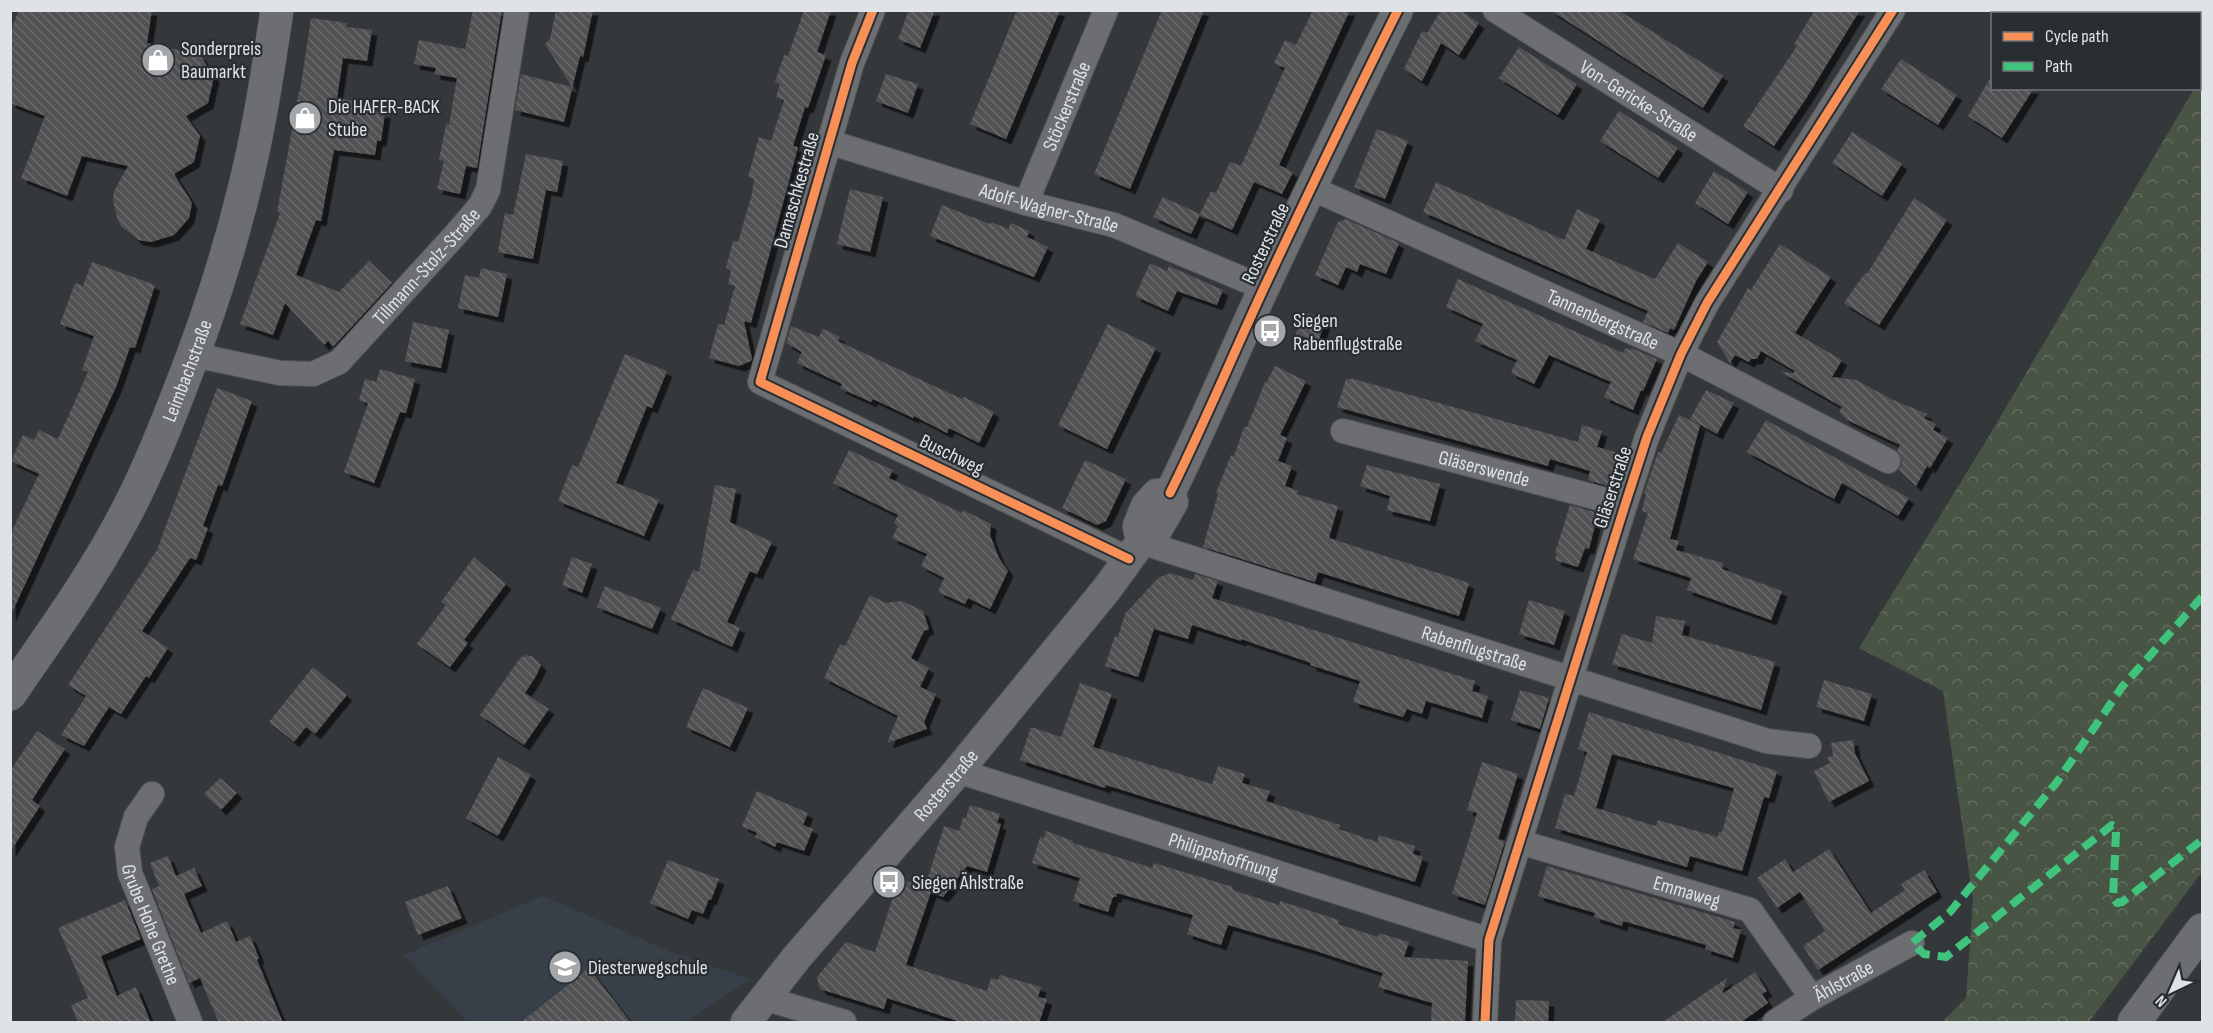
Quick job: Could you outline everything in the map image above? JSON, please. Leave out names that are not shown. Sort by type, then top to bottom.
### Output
[{"type":"main road","name":"Leimbachstraße","points":[[10,694],[87,582],[120,525],[163,434],[194,355],[222,270],[244,189],[262,106],[277,10]]},
{"type":"main road","points":[[2134,1023],[2202,930]]},
{"type":"street","name":"Tillmann-Stolz-Straße","points":[[194,355],[280,373],[314,374],[339,362],[480,206],[488,190],[517,10]]},
{"type":"street","name":"Damaschkestraße","points":[[760,382],[852,63],[873,10]]},
{"type":"street","name":"Stöckerstraße","points":[[1026,203],[1106,10]]},
{"type":"street","name":"Rosterstraße","points":[[746,1023],[797,957],[958,771],[1135,550],[1155,533],[1165,518],[1173,502],[1170,493],[1197,439],[1264,288],[1349,106],[1398,10]]},
{"type":"street","name":"Von-Gericke-Straße","points":[[1495,10],[1780,190]]},
{"type":"street","name":"Gläserstraße","points":[[1485,1023],[1489,940],[1647,437],[1681,354],[1707,303],[1893,10]]},
{"type":"street","name":"Adolf-Wagner-Straße","points":[[829,142],[1026,203],[1114,225],[1264,288]]},
{"type":"street","name":"Tannenbergstraße","points":[[1311,188],[1681,354],[1888,461]]},
{"type":"street","name":"Buschweg","points":[[760,382],[1135,550]]},
{"type":"street","name":"Gläserswende","points":[[1343,430],[1624,505]]},
{"type":"street","name":"Rabenflugstraße","points":[[1135,550],[1570,678],[1767,741],[1809,746]]},
{"type":"street","name":"Philippshoffnung","points":[[958,771],[1489,940]]},
{"type":"street","name":"Grube Hohe Grethe","points":[[152,794],[136,817],[127,847],[130,873],[190,1023]]},
{"type":"street","name":"Emmaweg","points":[[1520,842],[1750,910],[1812,998]]},
{"type":"street","name":"Ählstraße","points":[[1775,1023],[1812,998],[1912,943]]},
{"type":"street","points":[[764,998],[844,1023]]},
{"type":"shaded area","name":"Diesterwegschule","points":[[543,896],[676,954],[751,979],[684,1022],[468,1022],[404,955]]},
{"type":"green space","points":[[2202,75],[2202,872],[2089,1022],[1942,1022],[1966,998],[1973,900],[1943,691],[1859,648],[1986,441],[2193,90],[2201,90]]},
{"type":"building","points":[[19,10],[152,10],[147,43],[200,55],[214,77],[208,103],[186,116],[200,136],[194,162],[174,174],[192,203],[189,218],[174,235],[151,242],[138,240],[121,226],[113,200],[114,191],[128,166],[82,156],[67,196],[21,178],[45,116],[10,103],[10,33]]},
{"type":"building","points":[[473,10],[502,10],[477,168],[466,166],[460,194],[437,189],[444,161],[439,160],[446,124],[449,125],[457,78],[434,74],[436,68],[414,64],[419,40],[465,49]]},
{"type":"building","points":[[556,10],[593,10],[583,57],[580,56],[564,122],[515,110],[521,74],[572,87],[545,44],[550,39]]},
{"type":"building","points":[[804,10],[831,10],[817,52],[826,55],[808,108],[805,107],[793,146],[798,147],[751,323],[744,321],[752,359],[739,366],[709,358],[718,324],[724,325],[735,286],[728,284],[731,270],[726,268],[733,241],[738,242],[752,193],[754,179],[748,177],[759,137],[771,141],[784,100],[776,97],[780,84],[775,82],[784,55],[788,56]]},
{"type":"building","points":[[909,10],[935,10],[920,48],[898,39]]},
{"type":"building","points":[[1017,10],[1060,10],[1006,139],[970,124]]},
{"type":"building","points":[[1162,10],[1204,10],[1130,189],[1094,174]]},
{"type":"building","points":[[1313,10],[1350,10],[1279,165],[1293,172],[1282,194],[1254,182],[1232,230],[1200,215],[1191,234],[1153,217],[1163,197],[1200,214],[1211,191],[1216,193],[1230,162],[1241,166],[1285,68],[1274,63],[1285,40],[1296,45]]},
{"type":"building","points":[[1441,10],[1460,10],[1479,23],[1459,55],[1441,43],[1422,81],[1404,69],[1422,31],[1427,33]]},
{"type":"building","points":[[1550,10],[1618,10],[1723,76],[1703,108]]},
{"type":"building","points":[[1815,10],[1860,10],[1774,146],[1743,126],[1797,46],[1794,44]]},
{"type":"building","points":[[311,18],[347,23],[346,27],[372,30],[367,61],[343,58],[337,98],[368,103],[367,110],[385,113],[381,141],[377,141],[375,155],[334,150],[321,221],[316,220],[296,275],[339,292],[369,261],[392,283],[333,347],[328,341],[324,345],[285,303],[273,335],[240,324],[280,213],[277,212]]},
{"type":"building","points":[[1519,47],[1577,84],[1558,115],[1499,78]]},
{"type":"building","points":[[1901,59],[1957,95],[1938,125],[1881,89]]},
{"type":"building","points":[[886,74],[918,84],[908,113],[876,101]]},
{"type":"building","points":[[1991,77],[1991,90],[2033,90],[2002,138],[1968,116]]},
{"type":"building","points":[[1619,111],[1678,148],[1658,178],[1600,141]]},
{"type":"building","points":[[1377,129],[1408,141],[1385,199],[1354,187]]},
{"type":"building","points":[[1852,132],[1902,164],[1882,196],[1832,163]]},
{"type":"building","points":[[526,154],[563,161],[557,192],[546,190],[533,259],[498,252],[505,213],[513,215]]},
{"type":"building","points":[[1714,171],[1748,192],[1728,224],[1695,203]]},
{"type":"building","points":[[1436,182],[1564,240],[1577,209],[1600,220],[1586,249],[1655,279],[1678,243],[1708,262],[1696,281],[1674,330],[1670,328],[1668,333],[1643,322],[1648,311],[1423,212]]},
{"type":"building","points":[[850,189],[883,197],[870,252],[837,244]]},
{"type":"building","points":[[1914,198],[1947,220],[1879,325],[1844,303],[1865,273],[1867,274]]},
{"type":"building","points":[[942,205],[990,224],[991,222],[1008,229],[1011,223],[1029,231],[1027,237],[1048,247],[1034,277],[930,236]]},
{"type":"building","points":[[1346,219],[1399,243],[1386,274],[1360,264],[1357,272],[1346,267],[1338,285],[1315,275],[1338,222]]},
{"type":"building","points":[[1780,244],[1831,277],[1795,333],[1842,360],[1832,377],[1856,380],[1891,399],[1927,414],[1924,418],[1936,424],[1933,430],[1948,438],[1930,468],[1927,466],[1916,486],[1899,470],[1902,461],[1897,451],[1900,445],[1847,420],[1839,412],[1842,407],[1781,372],[1794,373],[1795,371],[1761,351],[1757,359],[1751,359],[1749,362],[1735,355],[1730,363],[1717,342],[1748,288],[1751,290]]},
{"type":"building","points":[[92,262],[155,285],[135,348],[130,347],[116,387],[10,617],[10,535],[39,474],[11,461],[23,435],[34,440],[39,430],[58,439],[88,372],[82,370],[94,336],[60,324],[75,283],[83,286]]},
{"type":"building","points":[[1150,263],[1167,271],[1169,266],[1223,290],[1217,305],[1177,291],[1168,311],[1135,296]]},
{"type":"building","points":[[481,268],[507,274],[498,317],[458,308],[465,275],[479,278]]},
{"type":"building","points":[[1458,279],[1623,353],[1625,348],[1631,350],[1632,348],[1657,359],[1633,410],[1604,397],[1611,382],[1549,355],[1534,384],[1511,373],[1517,360],[1475,341],[1483,324],[1446,307]]},
{"type":"building","points":[[1304,312],[1326,320],[1318,342],[1296,334]]},
{"type":"building","points":[[413,322],[449,330],[441,368],[405,361]]},
{"type":"building","points":[[1108,324],[1156,348],[1107,449],[1058,425]]},
{"type":"building","points":[[791,326],[819,337],[823,329],[840,337],[838,341],[994,412],[979,443],[949,428],[947,433],[873,399],[871,402],[840,388],[842,384],[797,363],[802,352],[786,343]]},
{"type":"building","points":[[625,354],[667,371],[652,408],[647,406],[616,483],[659,500],[644,536],[558,501],[572,465],[578,467]]},
{"type":"building","points":[[1275,366],[1306,381],[1280,435],[1287,438],[1278,461],[1292,466],[1285,486],[1298,491],[1297,494],[1338,506],[1329,538],[1469,583],[1459,616],[1318,572],[1315,582],[1203,547],[1218,494],[1216,493],[1231,455],[1234,456],[1244,427],[1247,427],[1265,382]]},
{"type":"building","points":[[380,369],[415,379],[406,413],[400,412],[374,483],[344,472],[368,403],[359,400],[365,379],[376,382]]},
{"type":"building","points":[[1346,379],[1354,379],[1578,442],[1582,425],[1602,431],[1597,447],[1626,455],[1617,485],[1608,483],[1607,486],[1588,480],[1590,471],[1550,459],[1548,466],[1337,407]]},
{"type":"building","points":[[217,388],[252,401],[222,486],[218,485],[203,526],[208,528],[196,560],[190,558],[142,631],[168,648],[149,678],[146,676],[121,714],[109,707],[84,746],[61,735],[86,696],[68,685],[157,550]]},
{"type":"building","points":[[1706,390],[1734,403],[1717,434],[1690,419]]},
{"type":"building","points":[[1679,415],[1700,425],[1670,539],[1679,541],[1676,550],[1723,563],[1722,569],[1782,591],[1771,620],[1687,590],[1691,578],[1633,559],[1648,513],[1642,511],[1646,494],[1644,493],[1658,452],[1661,453]]},
{"type":"building","points":[[1766,420],[1909,498],[1898,516],[1842,483],[1834,499],[1747,452]]},
{"type":"building","points":[[849,450],[893,470],[889,478],[962,513],[963,510],[991,524],[990,535],[999,558],[1008,571],[990,609],[968,598],[965,604],[938,592],[944,578],[921,566],[927,554],[892,538],[898,526],[894,523],[898,515],[833,483]]},
{"type":"building","points":[[1085,460],[1126,479],[1106,521],[1097,525],[1062,508]]},
{"type":"building","points":[[1367,465],[1440,484],[1430,521],[1387,510],[1390,496],[1360,486]]},
{"type":"building","points":[[715,485],[736,489],[730,522],[772,542],[757,574],[750,571],[727,622],[740,628],[732,647],[671,619],[693,570],[699,572]]},
{"type":"building","points":[[1570,505],[1598,513],[1589,549],[1585,548],[1578,567],[1555,560],[1557,553],[1555,553]]},
{"type":"building","points":[[474,557],[506,584],[464,640],[468,643],[450,667],[417,644],[446,605],[441,602]]},
{"type":"building","points":[[572,557],[592,564],[582,593],[562,585]]},
{"type":"building","points":[[1170,573],[1193,580],[1195,574],[1218,581],[1212,598],[1475,681],[1472,691],[1488,696],[1482,718],[1426,701],[1422,714],[1407,709],[1403,717],[1353,702],[1360,681],[1241,639],[1241,641],[1192,625],[1188,639],[1154,629],[1138,677],[1105,666],[1125,614],[1158,578]]},
{"type":"building","points":[[605,586],[661,608],[652,629],[597,607]]},
{"type":"building","points":[[870,595],[886,603],[902,601],[923,611],[929,629],[924,631],[911,658],[929,668],[920,687],[936,694],[924,722],[927,729],[887,743],[898,716],[824,678],[840,644],[845,646]]},
{"type":"building","points":[[1529,600],[1565,611],[1554,645],[1519,634]]},
{"type":"building","points":[[1656,616],[1685,621],[1682,635],[1775,662],[1761,710],[1612,664],[1622,634],[1652,643]]},
{"type":"building","points":[[527,655],[533,657],[541,665],[525,693],[549,709],[524,745],[480,715],[520,658]]},
{"type":"building","points":[[313,667],[347,695],[315,734],[306,727],[294,742],[269,722]]},
{"type":"building","points":[[1824,680],[1872,694],[1864,721],[1816,707]]},
{"type":"building","points":[[1080,683],[1112,694],[1093,747],[1212,784],[1218,766],[1245,774],[1242,783],[1270,791],[1266,801],[1340,825],[1339,829],[1377,842],[1379,835],[1415,846],[1413,854],[1423,857],[1415,882],[1020,760],[1031,727],[1061,737]]},
{"type":"building","points":[[703,688],[748,708],[730,747],[686,727]]},
{"type":"building","points":[[1520,690],[1549,698],[1540,729],[1511,720]]},
{"type":"building","points":[[1589,712],[1777,771],[1769,798],[1764,797],[1742,871],[1690,856],[1687,867],[1555,828],[1565,794],[1574,796],[1587,752],[1578,749]],"holes":[[[1612,754],[1734,788],[1722,832],[1719,832],[1718,837],[1658,820],[1656,826],[1596,808]]]},
{"type":"building","points":[[37,731],[65,749],[32,800],[40,806],[10,852],[10,771]]},
{"type":"building","points":[[1853,740],[1855,753],[1869,781],[1829,802],[1814,771],[1830,763],[1827,758],[1833,755],[1831,743]]},
{"type":"building","points":[[498,757],[531,775],[498,836],[466,818]]},
{"type":"building","points":[[1482,762],[1518,774],[1498,839],[1505,841],[1485,905],[1452,894],[1477,813],[1467,810]]},
{"type":"building","points":[[220,778],[237,793],[221,810],[204,794]]},
{"type":"building","points":[[757,791],[808,813],[803,825],[813,829],[804,851],[777,842],[775,847],[755,837],[757,833],[742,826]]},
{"type":"building","points":[[970,805],[1000,814],[997,823],[1001,824],[987,872],[967,866],[943,897],[931,892],[906,965],[987,991],[991,978],[998,980],[1000,975],[1041,987],[1038,997],[1047,999],[1039,1023],[964,1023],[887,998],[884,1009],[820,989],[817,977],[846,942],[875,952],[899,879],[925,887],[944,826],[959,831]]},
{"type":"building","points":[[1046,831],[1073,841],[1073,843],[1152,868],[1154,863],[1233,887],[1233,890],[1279,905],[1280,901],[1339,920],[1338,924],[1378,937],[1379,933],[1409,942],[1404,957],[1468,961],[1465,1023],[1431,1021],[1432,1003],[1378,987],[1383,973],[1310,949],[1228,925],[1221,945],[1187,934],[1193,915],[1117,893],[1116,897],[1113,897],[1108,912],[1073,901],[1080,878],[1032,863],[1040,837],[1044,838]]},
{"type":"building","points":[[1829,849],[1871,913],[1905,890],[1901,884],[1924,870],[1937,892],[1818,970],[1803,946],[1825,931],[1800,892],[1777,908],[1757,878],[1785,859],[1793,872]]},
{"type":"building","points":[[168,856],[176,876],[194,868],[202,886],[184,894],[201,933],[227,921],[236,942],[250,936],[259,958],[257,960],[283,1023],[219,1023],[200,978],[189,983],[152,889],[159,886],[150,863]]},
{"type":"building","points":[[668,860],[719,879],[703,914],[692,910],[688,919],[650,903]]},
{"type":"building","points":[[1547,866],[1735,922],[1733,928],[1741,930],[1733,958],[1705,949],[1706,945],[1623,921],[1622,926],[1594,917],[1595,913],[1538,896]]},
{"type":"building","points":[[448,886],[462,918],[418,935],[405,902]]},
{"type":"building","points":[[125,900],[141,939],[101,956],[117,996],[136,987],[151,1023],[78,1023],[71,1005],[88,998],[58,928]]},
{"type":"building","points":[[589,968],[631,1023],[520,1023]]},
{"type":"building","points":[[1755,972],[1767,991],[1762,994],[1768,1003],[1740,1023],[1661,1023],[1727,978],[1722,994]]},
{"type":"building","points":[[1516,1000],[1549,1001],[1548,1023],[1515,1023]]},
{"type":"marked path","points":[[2202,597],[2122,687],[2057,782],[1950,912],[1912,943],[1924,954],[1946,957],[2112,825],[2116,827],[2113,898],[2117,903],[2122,902],[2202,840]]},
{"type":"cycle path","points":[[873,10],[852,63],[760,382],[1129,559]]},
{"type":"cycle path","points":[[1170,493],[1251,315],[1398,10]]},
{"type":"cycle path","points":[[1485,1022],[1489,940],[1647,437],[1681,354],[1707,303],[1893,10]]},
{"type":"place","name":"Sonderpreis Baumarkt","points":[[158,60]]},
{"type":"place","name":"Die HAFER-BACK Stube","points":[[305,118]]},
{"type":"place","name":"Siegen Rabenflugstraße","points":[[1270,331]]},
{"type":"place","name":"Siegen Ählstraße","points":[[889,882]]},
{"type":"place","name":"Diesterwegschule","points":[[565,967]]}]
